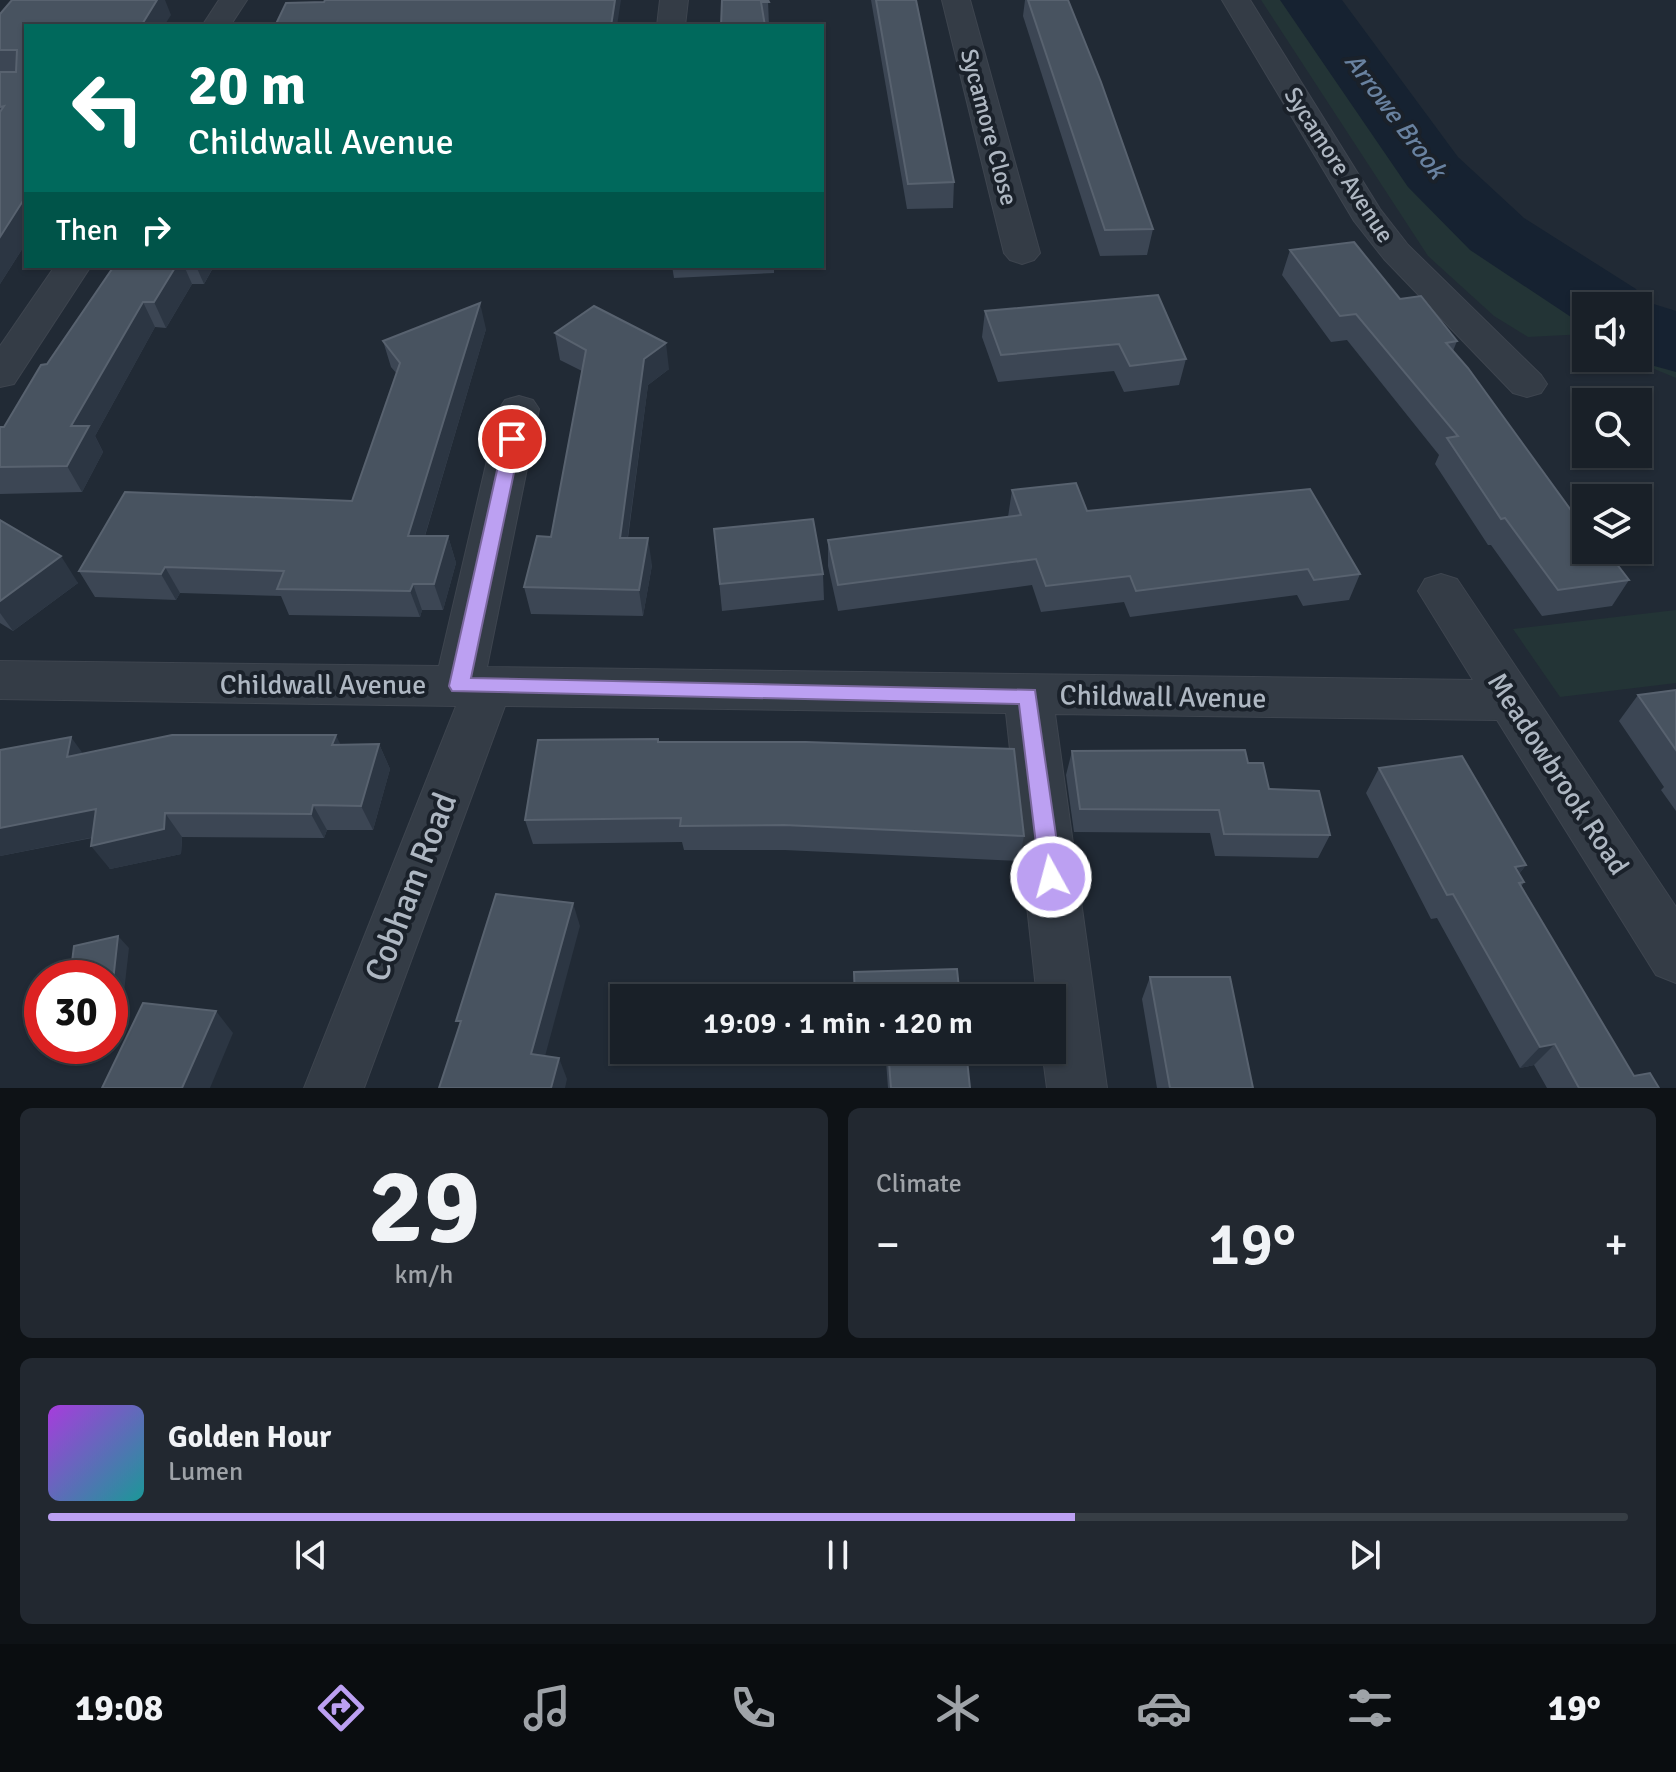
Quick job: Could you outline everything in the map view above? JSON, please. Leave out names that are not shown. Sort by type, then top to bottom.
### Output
[{"type":"street","points":[[217,24],[233,0]]},
{"type":"street","points":[[671,24],[674,0]]},
{"type":"street","name":"Sycamore Close","points":[[956,0],[1022,253]]},
{"type":"street","name":"Sycamore Avenue","points":[[1236,0],[1366,214],[1396,252],[1527,384]]},
{"type":"street","points":[[0,375],[72,268]]},
{"type":"street","name":"Cobham Road","points":[[334,1088],[474,686],[519,409]]},
{"type":"street","name":"Meadowbrook Road","points":[[1441,591],[1676,956]]},
{"type":"street","name":"Childwall Avenue","points":[[0,680],[1510,700]]},
{"type":"street","points":[[1028,696],[1077,1088]]},
{"type":"shaded area","points":[[1261,0],[1310,0],[1433,172],[1497,234],[1586,292],[1572,292],[1572,335],[1528,337],[1494,316],[1428,256]]},
{"type":"shaded area","points":[[1652,332],[1676,346],[1676,378],[1652,368]]},
{"type":"shaded area","points":[[1676,610],[1676,683],[1560,697],[1513,629]]},
{"type":"building","points":[[12,0],[157,0],[142,24],[24,24],[24,199],[0,237],[0,112],[4,106],[0,107],[0,72],[16,72],[17,50],[0,50],[0,14]]},
{"type":"building","points":[[615,0],[611,24],[276,24],[286,3]]},
{"type":"building","points":[[722,0],[769,2],[761,2],[765,24],[721,24]]},
{"type":"building","points":[[876,0],[916,0],[954,182],[908,184]]},
{"type":"building","points":[[1028,0],[1068,0],[1101,82],[1153,229],[1105,230]]},
{"type":"building","points":[[1354,242],[1400,299],[1421,296],[1457,341],[1446,343],[1468,368],[1572,512],[1572,564],[1617,564],[1629,580],[1558,590],[1505,518],[1501,519],[1447,438],[1458,436],[1356,314],[1340,316],[1290,250]]},
{"type":"building","points":[[175,268],[154,302],[143,302],[71,426],[89,426],[67,466],[0,467],[0,427],[4,427],[41,365],[47,364],[112,269]]},
{"type":"building","points":[[1158,295],[1186,359],[1130,366],[1119,344],[1001,355],[985,311]]},
{"type":"building","points":[[480,303],[408,536],[448,536],[434,584],[413,584],[410,591],[277,589],[284,571],[165,567],[161,574],[79,571],[125,492],[352,501],[400,363],[383,341]]},
{"type":"building","points":[[594,306],[666,343],[644,359],[620,538],[648,538],[639,590],[524,587],[537,536],[551,537],[586,350],[555,333]]},
{"type":"building","points":[[1076,483],[1087,511],[1310,489],[1360,574],[1314,580],[1308,569],[1136,591],[1130,576],[1046,586],[1036,559],[838,585],[828,540],[1021,515],[1012,490]]},
{"type":"building","points":[[813,519],[823,574],[720,584],[714,529]]},
{"type":"building","points":[[0,520],[61,556],[0,601]]},
{"type":"building","points":[[1676,690],[1676,750],[1638,695]]},
{"type":"building","points":[[172,735],[336,735],[332,745],[379,744],[361,806],[313,805],[311,814],[165,813],[164,829],[91,846],[96,809],[0,828],[0,750],[71,737],[67,757]]},
{"type":"building","points":[[658,739],[658,742],[806,742],[1014,749],[1024,836],[784,825],[680,826],[681,818],[525,820],[538,740]]},
{"type":"building","points":[[1245,750],[1248,763],[1263,763],[1269,789],[1319,791],[1330,835],[1224,834],[1219,810],[1080,809],[1072,751]]},
{"type":"building","points":[[1462,756],[1526,865],[1515,867],[1524,882],[1519,883],[1634,1076],[1650,1073],[1659,1088],[1579,1088],[1555,1044],[1540,1047],[1453,894],[1447,895],[1379,768]]},
{"type":"building","points":[[496,894],[573,903],[531,1054],[559,1058],[551,1088],[439,1088],[461,1021],[456,1021]]},
{"type":"building","points":[[118,936],[115,960],[72,960],[74,946]]},
{"type":"building","points":[[957,969],[959,984],[854,984],[854,972]]},
{"type":"building","points":[[1150,977],[1230,977],[1253,1088],[1170,1088]]},
{"type":"building","points":[[143,1003],[216,1011],[182,1088],[102,1088],[114,1064],[128,1064],[128,1034]]},
{"type":"building","points":[[889,1064],[967,1064],[970,1088],[891,1088]]},
{"type":"waterway","name":"Arrowe Brook","points":[[1310,0],[1433,172],[1497,234],[1586,292]]},
{"type":"waterway","name":"Arrowe Brook","points":[[1652,332],[1676,346]]},
{"type":"route","points":[[512,439],[459,686],[1028,696],[1051,877]]}]
